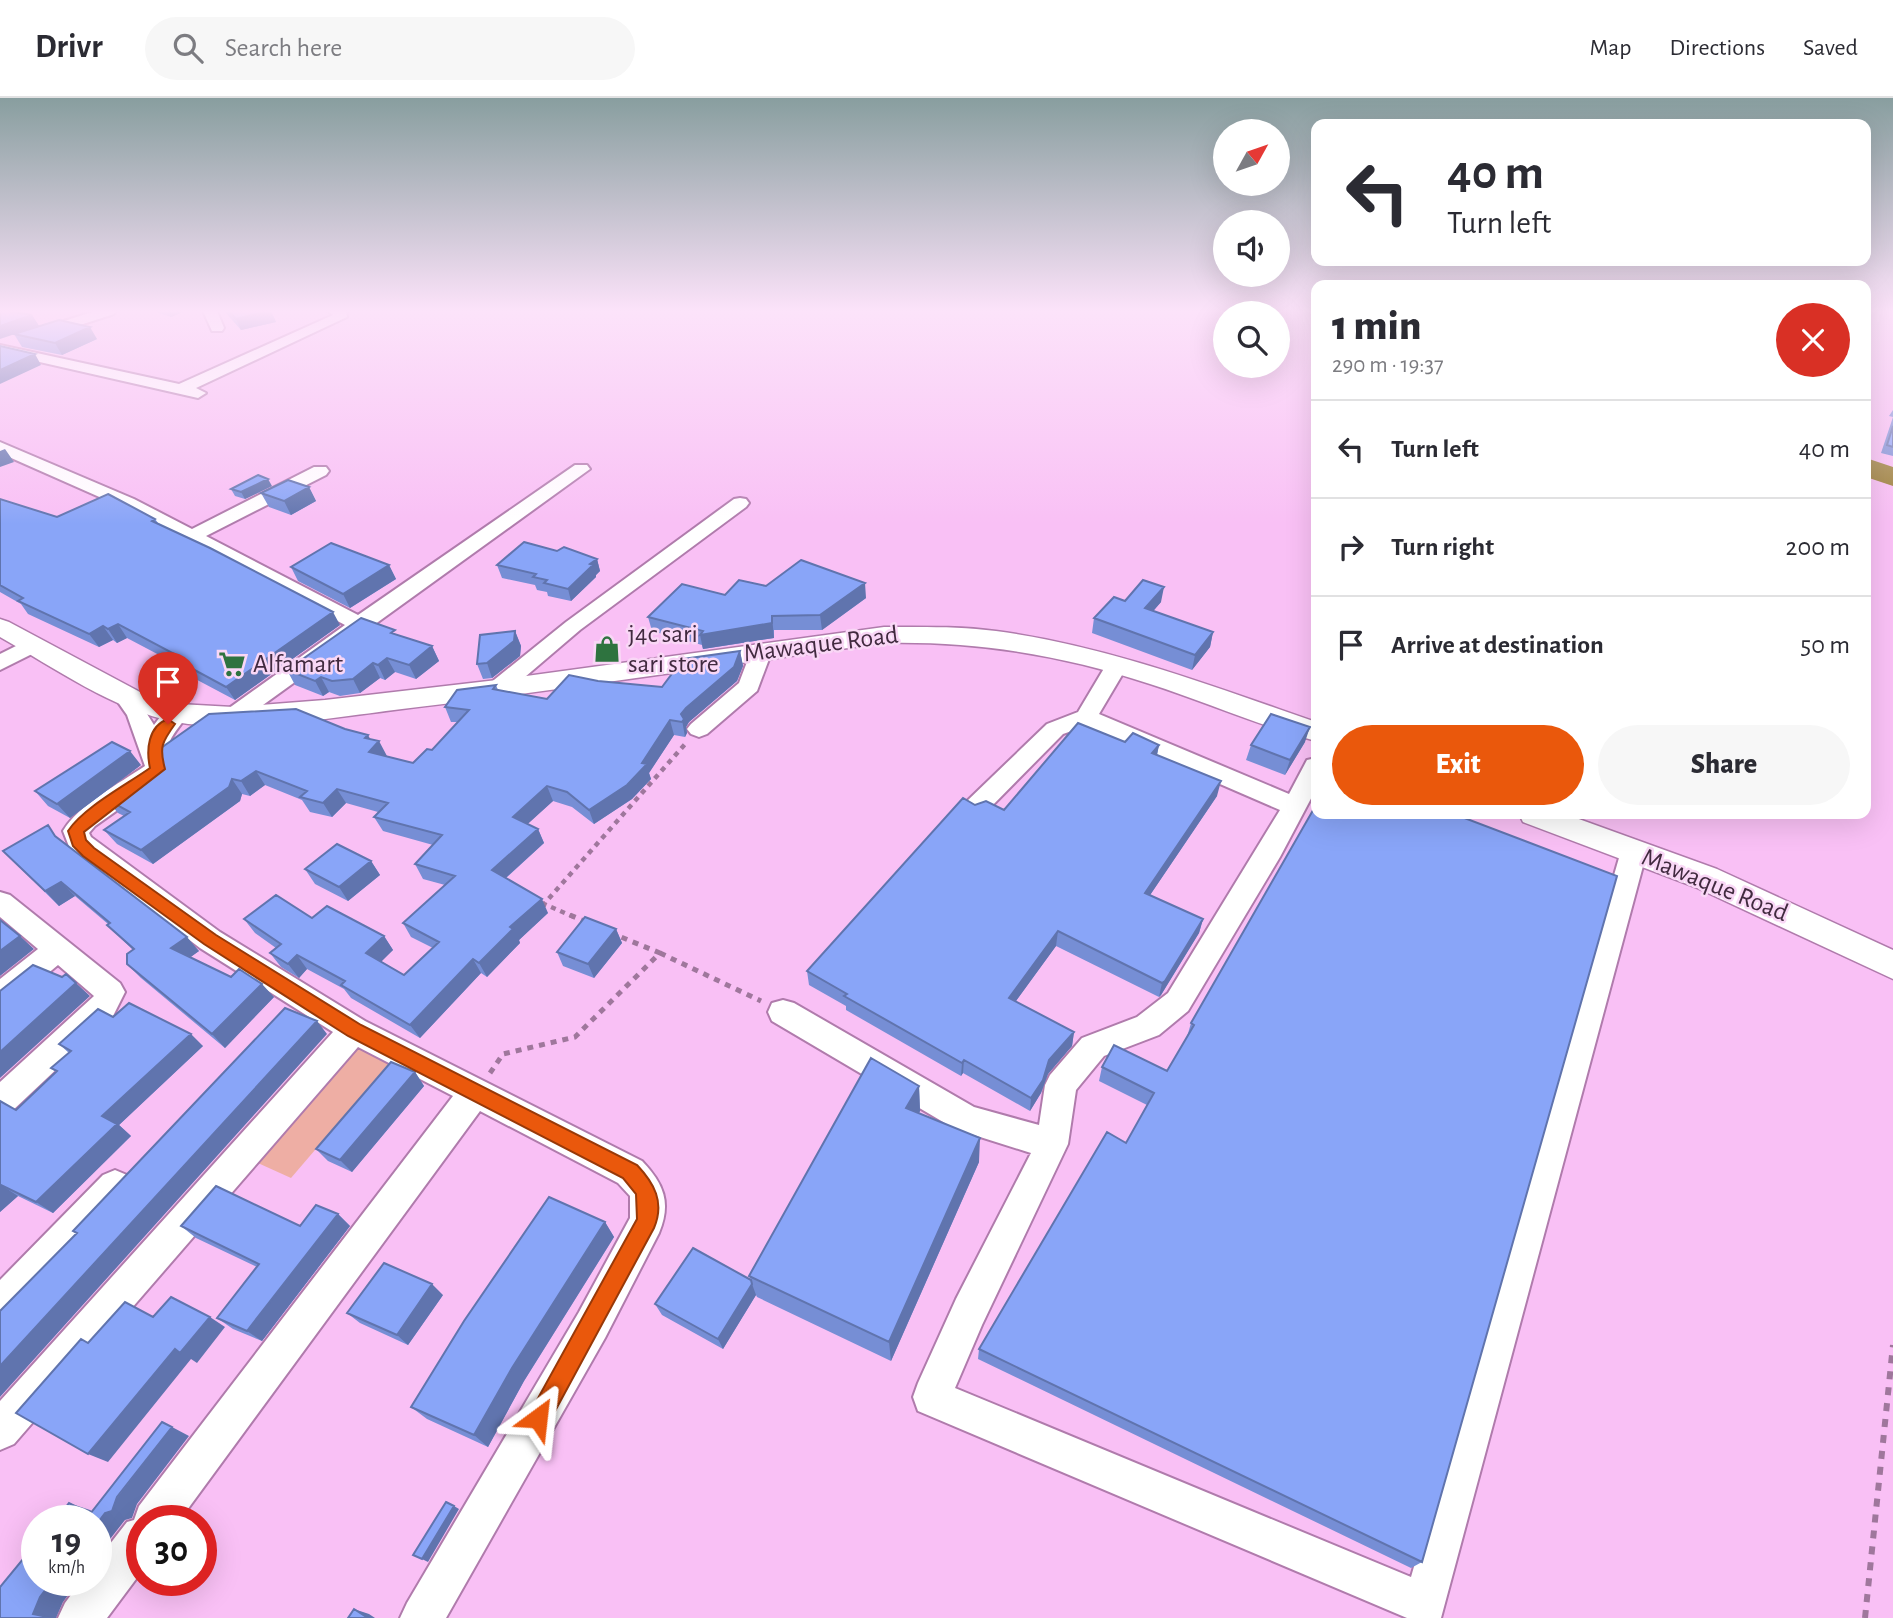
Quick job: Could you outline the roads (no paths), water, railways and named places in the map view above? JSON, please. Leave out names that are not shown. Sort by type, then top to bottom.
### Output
[{"type":"main road","name":"Mawaque Road","points":[[12,639],[124,695],[177,713],[233,716],[326,709],[497,689],[884,635],[948,633],[1035,645],[1117,666],[1311,730]]},
{"type":"main road","name":"Mawaque Road","points":[[1548,819],[1706,878],[1893,965]]},
{"type":"street","points":[[150,382],[198,393]]},
{"type":"street","points":[[181,389],[197,382]]},
{"type":"street","points":[[0,447],[128,503],[359,624]]},
{"type":"street","points":[[233,716],[581,468]]},
{"type":"street","points":[[192,536],[320,471]]},
{"type":"street","points":[[497,689],[573,626],[740,503]]},
{"type":"street","points":[[0,663],[12,639]]},
{"type":"street","points":[[699,729],[749,686],[761,651]]},
{"type":"street","points":[[975,808],[1055,729],[1086,717],[1117,666]]},
{"type":"street","points":[[124,695],[138,714],[158,769],[86,820],[76,831],[79,842],[89,852],[210,940],[290,1005],[354,1030],[630,1172],[647,1190],[647,1221],[592,1325],[422,1618]]},
{"type":"street","points":[[153,751],[159,734],[177,713]]},
{"type":"street","points":[[1086,717],[1293,806]]},
{"type":"street","points":[[1311,775],[1271,850],[1178,1002],[1148,1026],[1093,1047],[1061,1085],[1052,1144],[969,1312],[932,1397],[1425,1604],[1634,851]]},
{"type":"street","points":[[0,902],[110,992],[108,999],[0,1102]]},
{"type":"street","points":[[0,996],[59,948]]},
{"type":"street","points":[[783,1012],[966,1119],[1052,1144]]},
{"type":"street","points":[[0,1430],[354,1030]]},
{"type":"street","points":[[166,1505],[475,1092]]},
{"type":"street","points":[[0,1307],[133,1168]]},
{"type":"street","points":[[80,1618],[126,1558]]},
{"type":"waterway","points":[[1871,469],[1893,477]]},
{"type":"place","name":"j4c sari sari store","points":[[607,649]]},
{"type":"place","name":"Alfamart","points":[[232,664]]}]
